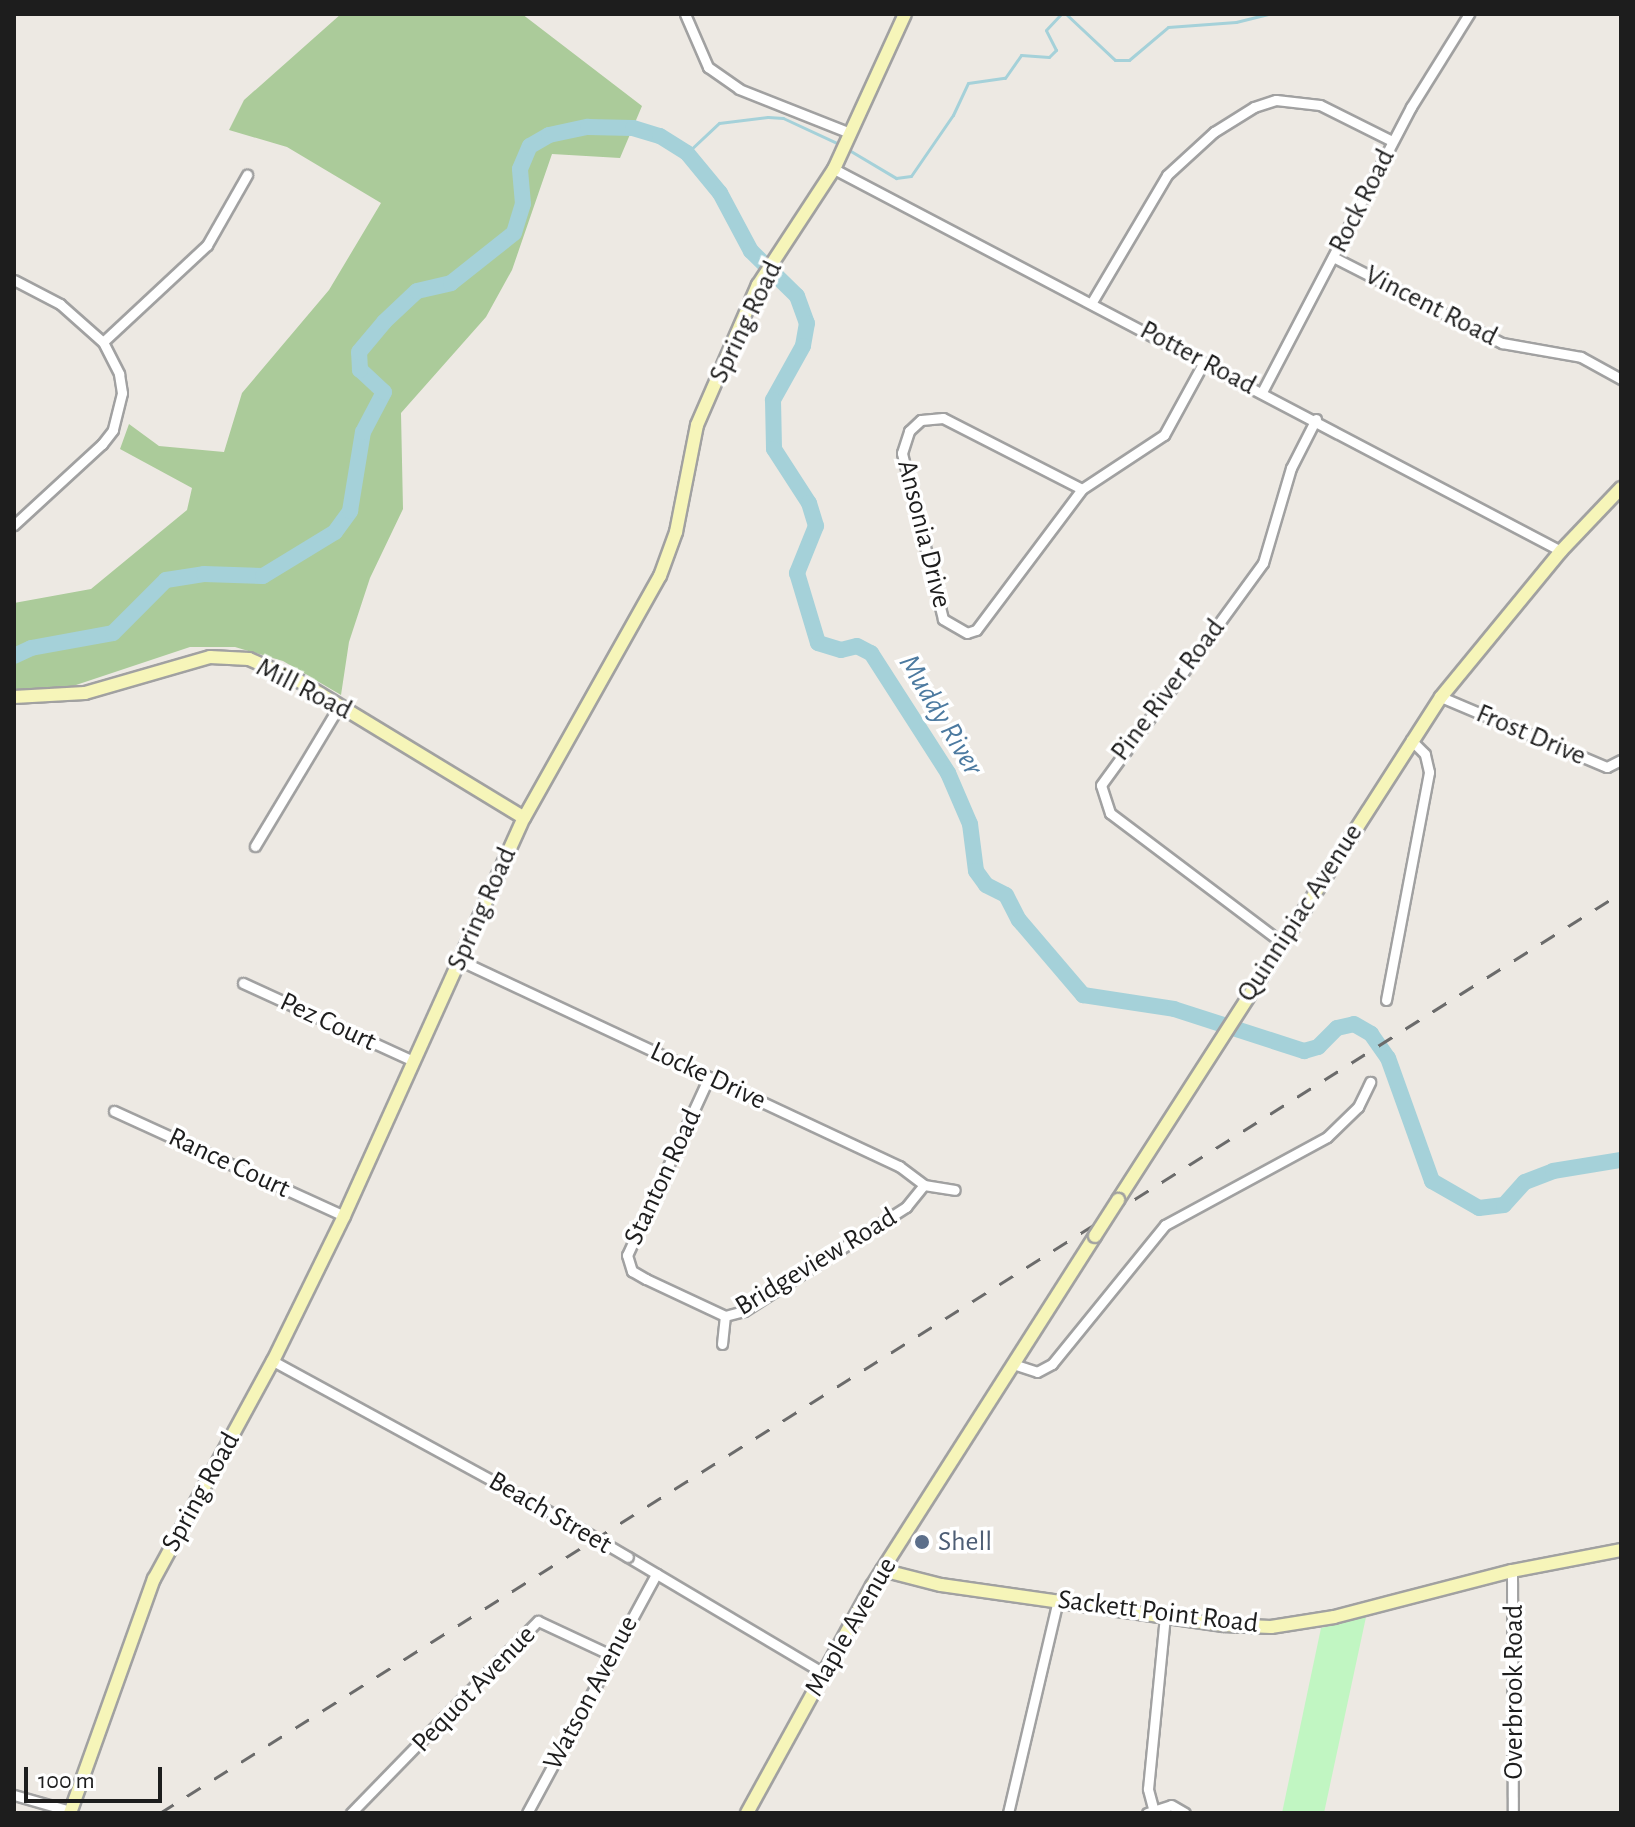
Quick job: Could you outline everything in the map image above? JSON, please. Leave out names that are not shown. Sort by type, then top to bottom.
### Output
[{"type":"street","points":[[685,14],[708,67],[739,89],[850,133]]},
{"type":"street","name":"Spring Road","points":[[70,1812],[154,1579],[273,1361],[344,1216],[524,818],[660,576],[676,532],[697,425],[763,278],[834,169],[905,14]]},
{"type":"street","name":"Rock Road","points":[[1262,392],[1392,141],[1469,14]]},
{"type":"street","points":[[1092,302],[1167,175],[1214,132],[1254,107],[1276,100],[1320,105],[1392,141]]},
{"type":"street","name":"Potter Road","points":[[834,169],[1316,419],[1561,551]]},
{"type":"street","points":[[103,342],[207,245],[247,175]]},
{"type":"street","name":"Vincent Road","points":[[1333,257],[1502,343],[1581,357],[1621,379]]},
{"type":"street","points":[[14,280],[60,304],[103,342],[119,374],[122,393],[113,430],[14,525]]},
{"type":"street","name":"Ansonia Drive","points":[[1082,489],[943,418],[921,420],[909,431],[902,453],[940,608],[950,627],[961,633],[976,630],[1082,489],[1164,435],[1204,362]]},
{"type":"street","name":"Pine River Road","points":[[1281,942],[1110,813],[1101,785],[1263,563],[1291,468],[1316,419]]},
{"type":"street","name":"Quinnipiac Avenue","points":[[1013,1364],[1411,740],[1441,697],[1561,551],[1621,488]]},
{"type":"street","name":"Mill Road","points":[[14,697],[85,693],[190,660],[230,657],[270,666],[524,818]]},
{"type":"street","name":"Frost Drive","points":[[1441,697],[1607,767],[1621,760]]},
{"type":"street","points":[[255,846],[339,706]]},
{"type":"street","points":[[1386,1000],[1429,781],[1425,754],[1411,740]]},
{"type":"street","name":"Locke Drive","points":[[459,960],[899,1166],[924,1185],[955,1190]]},
{"type":"street","name":"Pez Court","points":[[243,983],[413,1061]]},
{"type":"street","name":"Stanton Road","points":[[709,1077],[627,1255],[632,1271],[725,1316]]},
{"type":"street","points":[[1013,1364],[1037,1372],[1052,1364],[1165,1225],[1327,1137],[1358,1107],[1370,1082]]},
{"type":"street","name":"Rance Court","points":[[114,1111],[344,1216]]},
{"type":"street","name":"Bridgeview Road","points":[[722,1344],[725,1316],[744,1311],[906,1207],[924,1185]]},
{"type":"street","name":"Beach Street","points":[[273,1361],[563,1519],[823,1673]]},
{"type":"street","name":"Maple Avenue","points":[[747,1813],[882,1570],[1013,1364]]},
{"type":"street","name":"Sackett Point Road","points":[[882,1570],[941,1585],[1251,1627],[1305,1623],[1512,1571],[1621,1550]]},
{"type":"street","name":"Overbrook Road","points":[[1512,1571],[1513,1813]]},
{"type":"street","name":"Watson Avenue","points":[[527,1813],[656,1574]]},
{"type":"street","points":[[1008,1813],[1058,1600]]},
{"type":"street","points":[[1165,1617],[1148,1789],[1150,1811],[1171,1805],[1185,1813]]},
{"type":"street","name":"Pequot Avenue","points":[[351,1813],[538,1621],[611,1655]]},
{"type":"street","points":[[14,1795],[70,1812]]},
{"type":"green space","points":[[341,14],[522,14],[642,106],[620,158],[552,154],[512,270],[486,317],[401,413],[403,509],[370,578],[349,642],[341,695],[283,661],[235,647],[190,647],[70,687],[14,690],[14,603],[91,589],[187,510],[192,488],[120,449],[129,424],[159,446],[224,452],[242,393],[329,290],[381,203],[287,147],[229,130],[244,100]]},
{"type":"green space","points":[[1366,1617],[1324,1813],[1282,1813],[1321,1628]]},
{"type":"waterway","points":[[849,150],[896,178],[911,176],[953,115],[968,83],[1005,78],[1021,55],[1049,57],[1056,50],[1046,30],[1061,14]]},
{"type":"waterway","points":[[1066,14],[1115,60],[1129,60],[1168,27],[1236,22],[1268,14]]},
{"type":"waterway","points":[[687,153],[719,123],[768,117],[783,118],[839,144]]},
{"type":"waterway","name":"Muddy River","points":[[14,656],[31,648],[113,633],[166,580],[204,574],[263,576],[335,532],[350,511],[363,432],[384,392],[360,370],[359,352],[384,322],[417,291],[451,283],[514,233],[523,204],[520,169],[530,146],[549,135],[588,127],[633,128],[660,136],[687,153],[720,193],[751,251],[797,296],[807,323],[803,346],[773,400],[774,449],[809,503],[816,526],[797,573],[818,643],[841,650],[857,646],[871,653],[948,773],[970,824],[976,871],[986,885],[1006,895],[1019,920],[1083,995],[1174,1009],[1304,1051],[1318,1047],[1337,1028],[1354,1024],[1371,1034],[1388,1058],[1432,1181],[1479,1208],[1504,1205],[1525,1182],[1553,1171],[1621,1160]]},
{"type":"railway","points":[[160,1813],[1621,893]]},
{"type":"place","name":"Shell","points":[[922,1542]]}]
